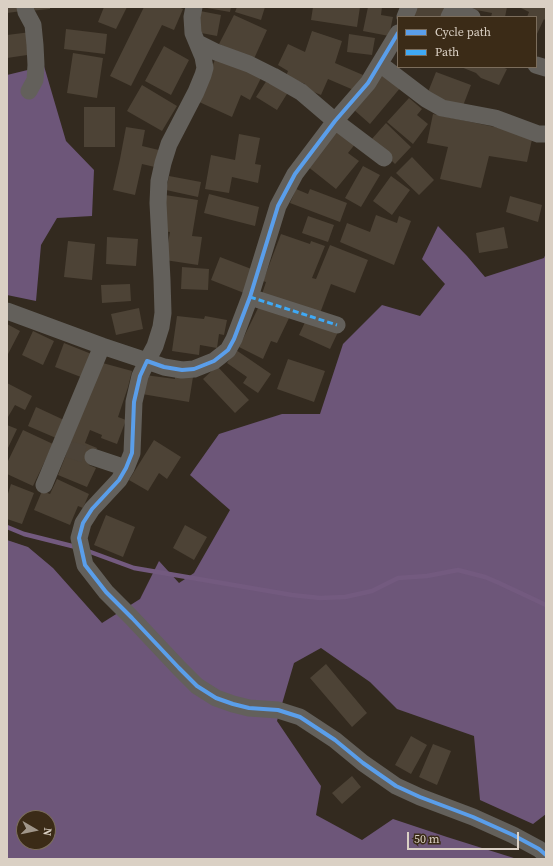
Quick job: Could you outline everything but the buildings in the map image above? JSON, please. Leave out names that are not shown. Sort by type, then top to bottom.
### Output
[{"type":"street","points":[[25,7],[33,25],[36,65],[35,80],[28,91]]},
{"type":"street","points":[[194,7],[192,17],[193,33],[203,57],[205,68],[196,92],[169,144],[163,163],[160,180],[158,203],[163,313],[156,346],[140,376],[134,402],[132,453],[119,480],[92,509],[83,523],[79,538],[85,565],[106,592],[184,673],[203,690],[216,698],[233,704],[249,708],[278,710],[300,717],[335,740],[363,763],[396,786],[420,797],[473,817],[539,849],[546,855]]},
{"type":"street","points":[[450,16],[455,10],[470,16]]},
{"type":"street","points":[[7,311],[164,367],[182,370],[194,369],[214,361],[228,350],[234,339],[250,297],[278,206],[295,174],[335,121],[368,83],[397,35]]},
{"type":"street","points":[[198,43],[216,52],[249,64],[302,92],[335,121],[384,158]]},
{"type":"street","points":[[380,64],[426,99],[442,108],[495,118],[538,134],[546,134]]},
{"type":"street","points":[[250,297],[337,325]]},
{"type":"street","points":[[44,485],[64,447],[102,346]]},
{"type":"street","points":[[93,457],[126,468]]},
{"type":"shaded area","points":[[44,66],[66,141],[94,170],[92,216],[57,218],[41,245],[36,301],[7,295],[7,75]]},
{"type":"shaded area","points":[[438,226],[485,277],[544,258],[546,253],[546,814],[533,824],[480,800],[474,736],[397,709],[370,682],[321,648],[294,663],[277,721],[321,786],[316,815],[362,840],[393,819],[517,859],[7,859],[7,540],[28,547],[53,568],[102,623],[140,599],[159,561],[179,583],[194,573],[230,510],[190,475],[219,434],[282,414],[320,414],[343,344],[382,305],[420,316],[445,284],[422,259]]},
{"type":"waterway","points":[[7,527],[24,534],[76,547]]},
{"type":"waterway","points":[[85,550],[134,568],[292,595],[320,598],[345,597],[372,591],[398,578],[427,576],[458,570],[485,577],[546,605]]},
{"type":"tunnel","points":[[68,449],[93,457]]},
{"type":"marked path","points":[[250,297],[337,325]]},
{"type":"cycle path","points":[[397,35],[368,83],[335,121],[295,174],[278,206],[250,297],[234,339],[228,350],[214,361],[194,369],[182,370],[164,367],[147,361],[140,376],[134,402],[132,453],[119,480],[92,509],[83,523],[79,538],[85,565],[106,592],[197,686],[216,698],[233,704],[249,708],[278,710],[300,717],[335,740],[363,763],[396,786],[513,835],[539,849],[546,855]]}]
